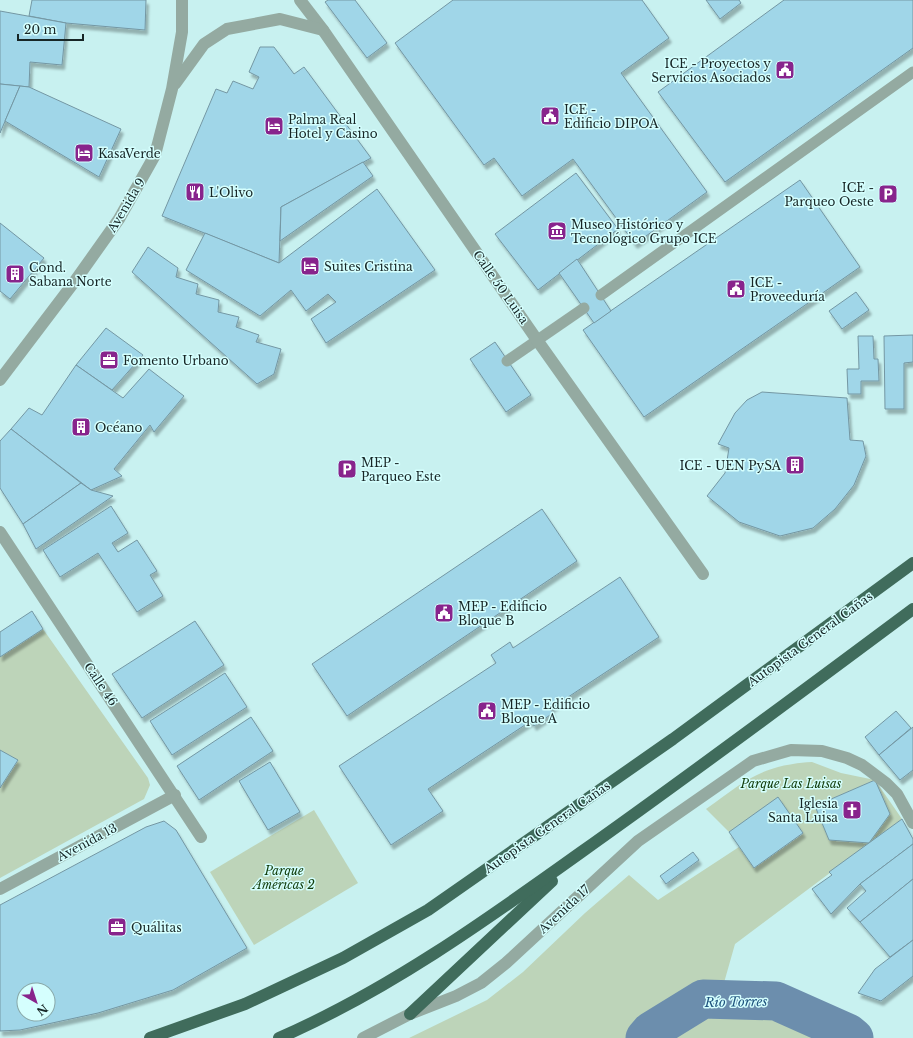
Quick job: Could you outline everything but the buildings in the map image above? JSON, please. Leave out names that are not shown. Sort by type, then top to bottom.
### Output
[{"type":"highway","name":"Autopista General Cañas","points":[[150,1038],[245,1004],[343,958],[428,910],[674,739],[913,564]]},
{"type":"highway","points":[[279,1038],[364,996],[418,964],[491,917],[694,773],[913,609]]},
{"type":"highway","points":[[410,1014],[585,850]]},
{"type":"street","name":"Avenida 9","points":[[0,380],[75,281],[119,219],[155,155],[172,89],[182,32],[182,0]]},
{"type":"street","name":"Calle 50 Luisa","points":[[300,0],[323,30],[538,340],[703,574]]},
{"type":"street","points":[[172,89],[204,44],[227,29],[280,19],[323,30]]},
{"type":"street","name":"Calle 46","points":[[0,532],[201,836]]},
{"type":"street","name":"Avenida 17","points":[[363,1038],[410,1014],[456,996],[481,983],[638,841],[753,761],[791,750],[822,751],[847,758],[862,765],[886,783],[897,794],[913,823]]},
{"type":"street","name":"Avenida 13","points":[[0,889],[175,795]]},
{"type":"lane","points":[[601,295],[913,72]]},
{"type":"lane","points":[[507,361],[584,308]]},
{"type":"green space","points":[[43,629],[148,778],[150,785],[144,799],[0,878],[0,788],[18,761],[0,750],[0,657]]},
{"type":"green space","name":"Parque Las Luisas","points":[[812,762],[841,773],[875,780],[902,819],[735,944],[714,1018],[773,1018],[815,1038],[409,1038],[487,1000],[523,972],[585,913],[629,875],[658,900],[739,847],[754,868],[803,834],[778,798],[729,832],[706,809],[754,776],[779,767]],"holes":[[[875,780],[829,840],[815,806]]]},
{"type":"green space","name":"Parque Américas 2","points":[[314,810],[358,883],[254,945],[210,872]]},
{"type":"waterway","name":"Río Torres","points":[[645,1038],[651,1031],[703,999],[776,1001],[848,1033],[854,1038]]},
{"type":"place","name":"ICE - Proyectos y Servicios Asociados","points":[[785,70]]},
{"type":"place","name":"ICE - Edificio DIPOA","points":[[550,116]]},
{"type":"place","name":"Palma Real Hotel y Casino","points":[[274,126]]},
{"type":"place","name":"KasaVerde","points":[[84,153]]},
{"type":"place","name":"L'Olivo","points":[[195,192]]},
{"type":"place","name":"ICE - Parqueo Oeste","points":[[888,194]]},
{"type":"place","name":"Museo Histórico y Tecnológico Grupo ICE","points":[[557,231]]},
{"type":"place","name":"Suites Cristina","points":[[310,266]]},
{"type":"place","name":"Cond. Sabana Norte","points":[[15,274]]},
{"type":"place","name":"ICE - Proveeduría","points":[[736,289]]},
{"type":"place","name":"Fomento Urbano","points":[[109,360]]},
{"type":"place","name":"Océano","points":[[81,427]]},
{"type":"place","name":"ICE - UEN PySA","points":[[795,465]]},
{"type":"place","name":"MEP - Parqueo Este","points":[[347,469]]},
{"type":"place","name":"MEP - Edificio Bloque B","points":[[444,613]]},
{"type":"place","name":"MEP - Edificio Bloque A","points":[[487,711]]},
{"type":"place","name":"Iglesia Santa Luisa","points":[[852,810]]},
{"type":"place","name":"Quálitas","points":[[117,927]]}]
